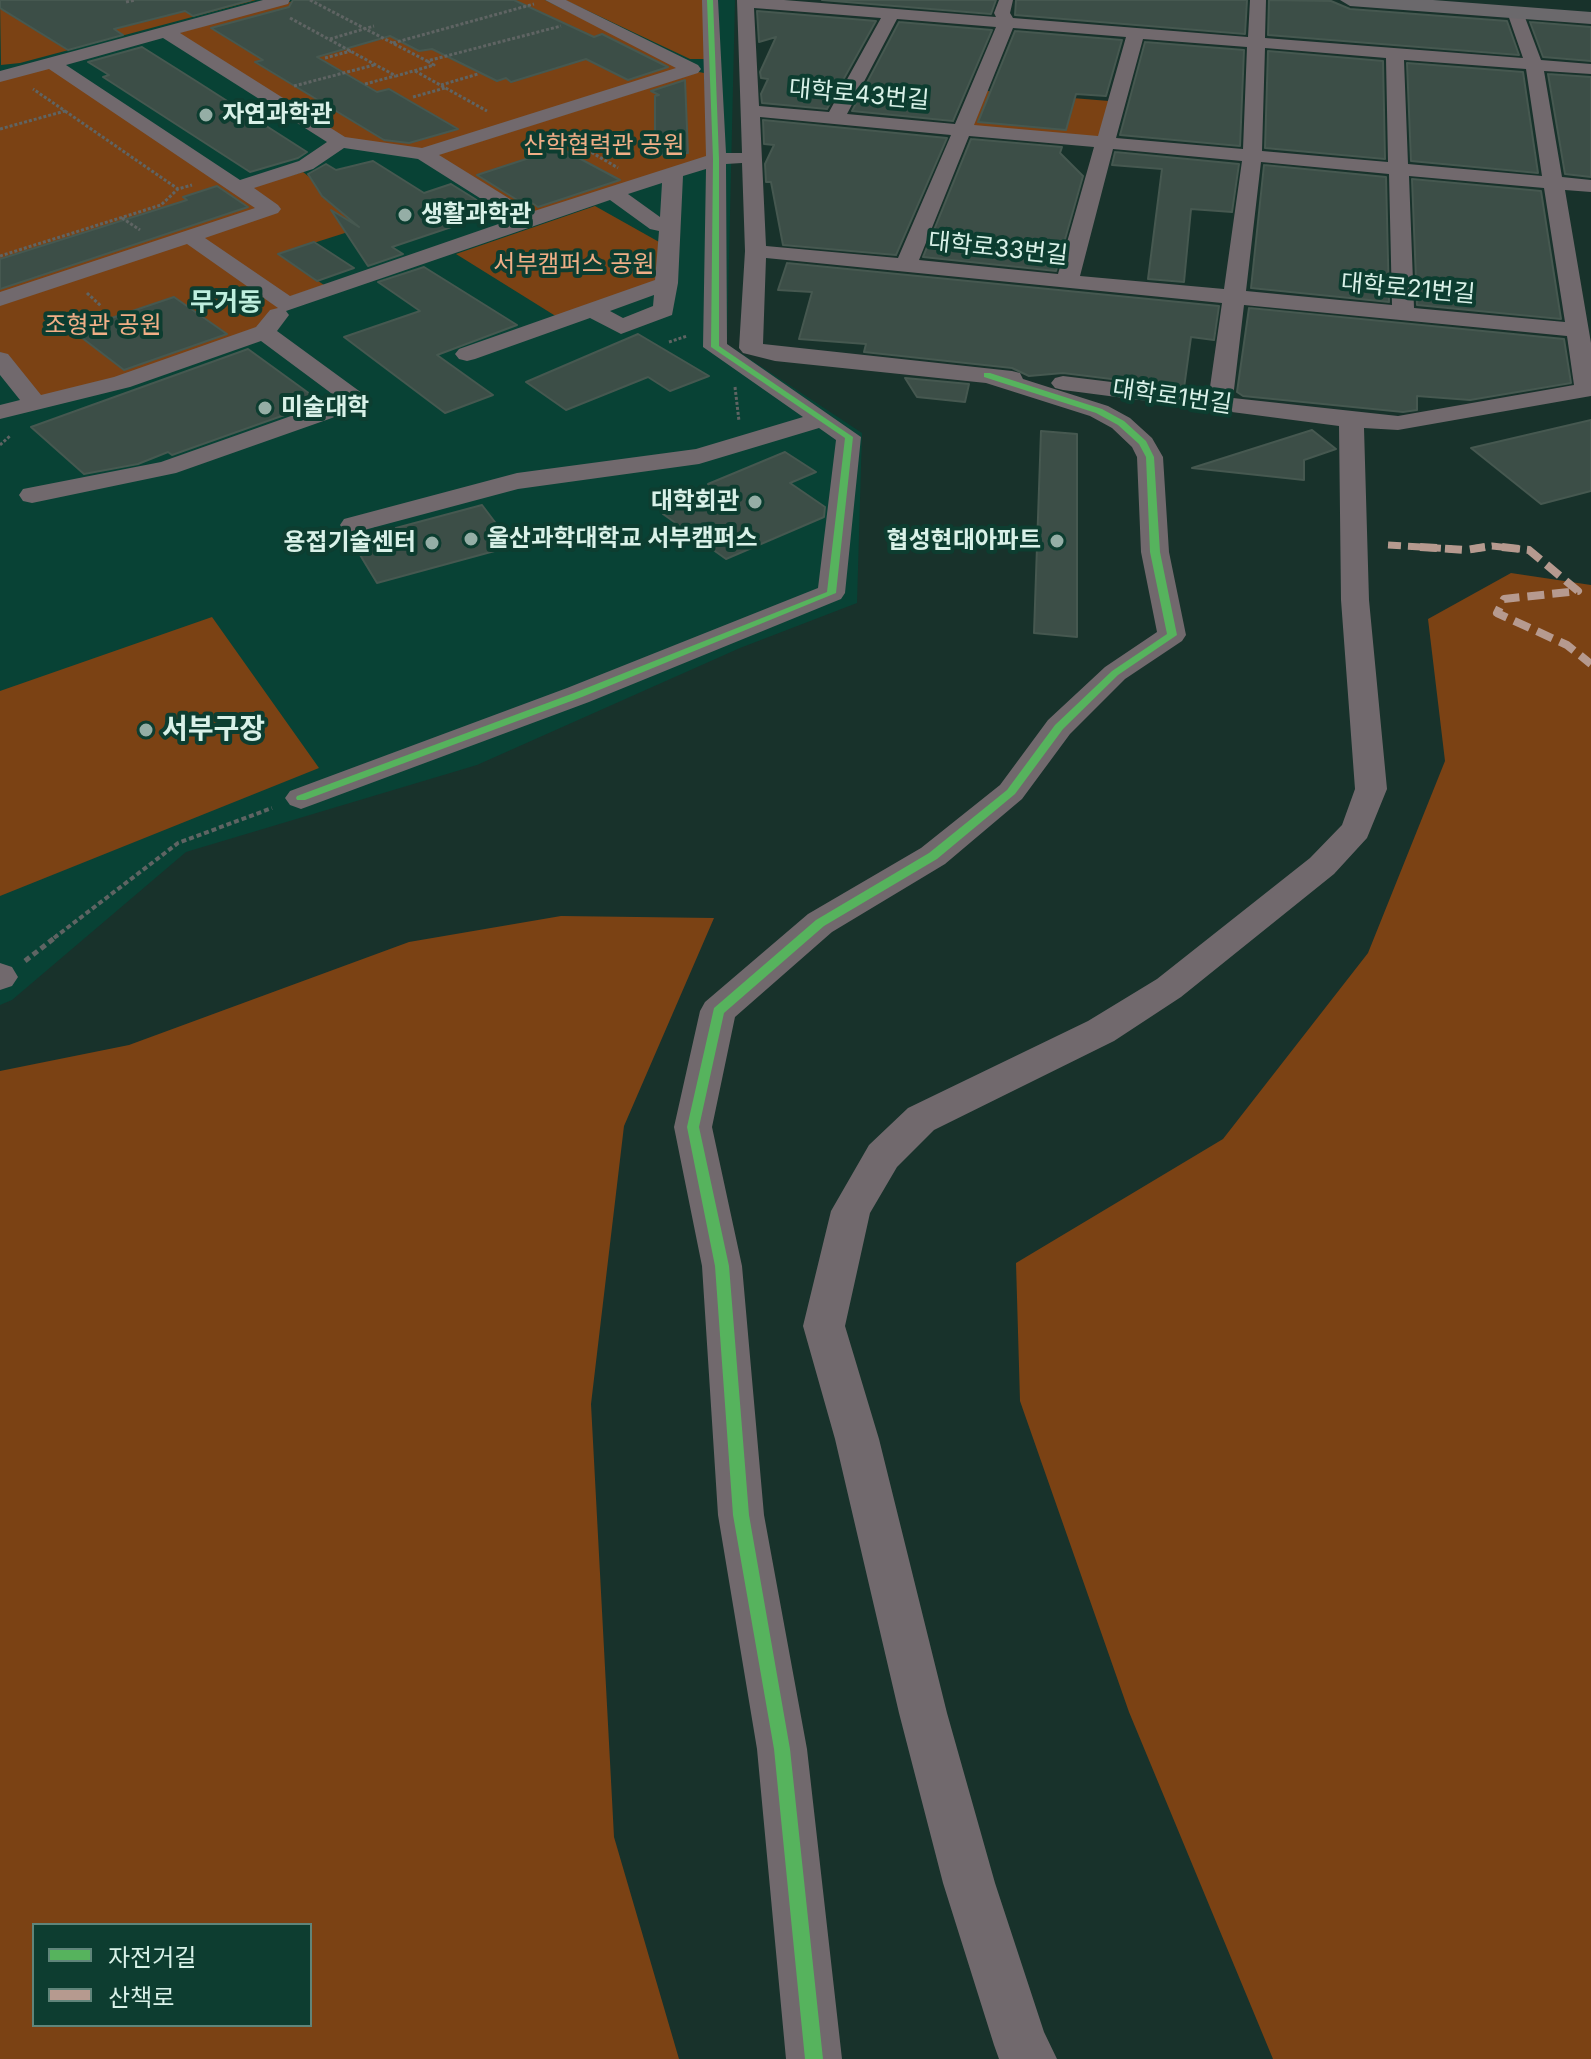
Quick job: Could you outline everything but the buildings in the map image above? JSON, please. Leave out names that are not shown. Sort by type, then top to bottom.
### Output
[{"type":"main road","points":[[1350,0],[1591,7]]},
{"type":"main road","points":[[1506,6],[1591,18]]},
{"type":"street","points":[[301,798],[578,695],[831,593],[849,437],[742,353],[715,347],[716,159],[710,0]]},
{"type":"street","name":"대학로43번길","points":[[906,266],[1007,22],[1002,13],[1006,0]]},
{"type":"street","points":[[1220,404],[1252,156],[1258,0]]},
{"type":"street","points":[[548,1],[692,69]]},
{"type":"street","points":[[742,353],[756,251],[745,1],[1591,69]]},
{"type":"street","points":[[1506,6],[1534,64],[1589,390]]},
{"type":"street","points":[[6,76],[166,32],[283,7]]},
{"type":"street","points":[[835,119],[892,13]]},
{"type":"street","points":[[166,32],[340,142],[423,154],[529,220]]},
{"type":"street","points":[[1067,282],[1136,32]]},
{"type":"street","points":[[1395,53],[1403,314]]},
{"type":"street","points":[[423,154],[711,63]]},
{"type":"street","points":[[0,299],[271,209],[241,186],[53,64]]},
{"type":"street","name":"대학로43번길","points":[[751,111],[962,130]]},
{"type":"street","points":[[962,130],[1591,186]]},
{"type":"street","points":[[241,186],[306,165],[340,142]]},
{"type":"street","points":[[0,412],[122,382],[264,332],[287,304],[529,220],[716,159],[752,157]]},
{"type":"street","points":[[467,354],[592,310],[621,327],[664,310],[673,173]]},
{"type":"street","points":[[613,193],[657,225],[670,224]]},
{"type":"street","points":[[189,236],[287,304]]},
{"type":"street","name":"대학로33번길","points":[[756,251],[1235,298]]},
{"type":"street","name":"대학로21번길","points":[[1235,298],[1577,330]]},
{"type":"street","points":[[32,495],[167,468],[357,401],[264,332]]},
{"type":"street","name":"대학로1번길","points":[[742,353],[987,375],[1351,420],[1398,423],[1589,390]]},
{"type":"street","points":[[1,363],[35,403]]},
{"type":"street","points":[[814,2059],[782,1749],[741,1515],[722,1266],[693,1127],[718,1011],[820,923],[933,856],[1011,792],[1059,727],[1115,673],[1172,635],[1155,552],[1150,457],[1143,443],[1121,423],[1099,411],[987,375]]},
{"type":"street","points":[[353,525],[517,481],[699,456],[823,419]]},
{"type":"street","points":[[1029,2059],[1021,2045],[969,1883],[923,1713],[857,1439],[824,1326],[851,1211],[883,1156],[921,1119],[1101,1031],[1169,988],[1322,866],[1356,830],[1371,789],[1355,600],[1351,420]]},
{"type":"path","points":[[126,2],[135,0]]},
{"type":"path","points":[[310,0],[434,65],[365,84]]},
{"type":"path","points":[[392,43],[548,1]]},
{"type":"path","points":[[283,7],[329,39],[396,76]]},
{"type":"path","points":[[427,61],[566,24]]},
{"type":"path","points":[[329,39],[374,26]]},
{"type":"path","points":[[325,58],[351,51]]},
{"type":"path","points":[[294,86],[375,64]]},
{"type":"path","points":[[414,70],[486,110]]},
{"type":"path","points":[[440,85],[478,74]]},
{"type":"path","points":[[0,256],[161,205],[178,189],[65,111],[6,76]]},
{"type":"path","points":[[413,97],[445,88]]},
{"type":"path","points":[[0,129],[65,111]]},
{"type":"path","points":[[554,135],[564,136],[626,172]]},
{"type":"path","points":[[741,443],[742,353]]},
{"type":"path","points":[[0,976],[178,843],[301,798]]},
{"type":"shaded area","name":"울산과학대학교 서부캠퍼스","points":[[0,0],[735,0],[727,344],[862,433],[857,603],[740,648],[477,765],[186,852],[12,1000],[0,1005]]},
{"type":"green space","points":[[0,0],[256,0],[20,63],[1,65]]},
{"type":"green space","points":[[297,0],[545,0],[681,68],[422,152],[350,141],[178,33]]},
{"type":"green space","points":[[565,0],[705,0],[707,59],[690,59]]},
{"type":"green space","points":[[53,64],[271,209],[0,299],[0,77]]},
{"type":"green space","name":"산학협력관 공원","points":[[699,72],[704,73],[709,156],[534,214],[437,155]]},
{"type":"green space","points":[[987,91],[1109,101],[1100,139],[970,127]]},
{"type":"green space","points":[[303,172],[370,225],[279,254],[324,285],[289,297],[197,236],[276,208],[248,188]]},
{"type":"green space","name":"서부캠퍼스 공원","points":[[595,206],[668,247],[667,283],[562,320],[456,254]]},
{"type":"green space","name":"조형관 공원","points":[[184,240],[281,305],[260,330],[118,380],[37,398],[0,352],[0,301]]},
{"type":"green space","points":[[1511,573],[1591,585],[1591,2059],[1273,2059],[1129,1712],[1020,1401],[1016,1263],[1223,1139],[1368,953],[1445,761],[1428,619]]},
{"type":"green space","name":"서부구장","points":[[212,617],[319,768],[0,896],[0,691]]},
{"type":"green space","points":[[561,916],[714,918],[624,1126],[591,1404],[614,1837],[679,2059],[0,2059],[0,1071],[129,1045],[409,942]]},
{"type":"marked path","points":[[1388,545],[1466,550],[1492,546],[1529,550],[1578,591],[1504,599],[1497,613],[1567,645],[1591,664]]},
{"type":"cycle path","points":[[301,798],[578,695],[831,593],[849,437],[715,347],[716,159],[710,0]]},
{"type":"cycle path","points":[[814,2059],[782,1749],[741,1515],[722,1266],[693,1127],[718,1011],[820,923],[933,856],[1011,792],[1059,727],[1115,673],[1172,635],[1155,552],[1150,457],[1143,443],[1121,423],[1099,411],[987,375]]},
{"type":"place","name":"자연과학관","points":[[206,115]]},
{"type":"place","name":"생활과학관","points":[[405,215]]},
{"type":"place","name":"미술대학","points":[[265,408]]},
{"type":"place","name":"대학회관","points":[[755,502]]},
{"type":"place","name":"울산과학대학교 서부캠퍼스","points":[[471,539]]},
{"type":"place","name":"협성현대아파트","points":[[1057,541]]},
{"type":"place","name":"용접기술센터","points":[[432,543]]},
{"type":"place","name":"서부구장","points":[[146,730]]},
{"type":"district","name":"무거동","points":[[226,303]]}]
